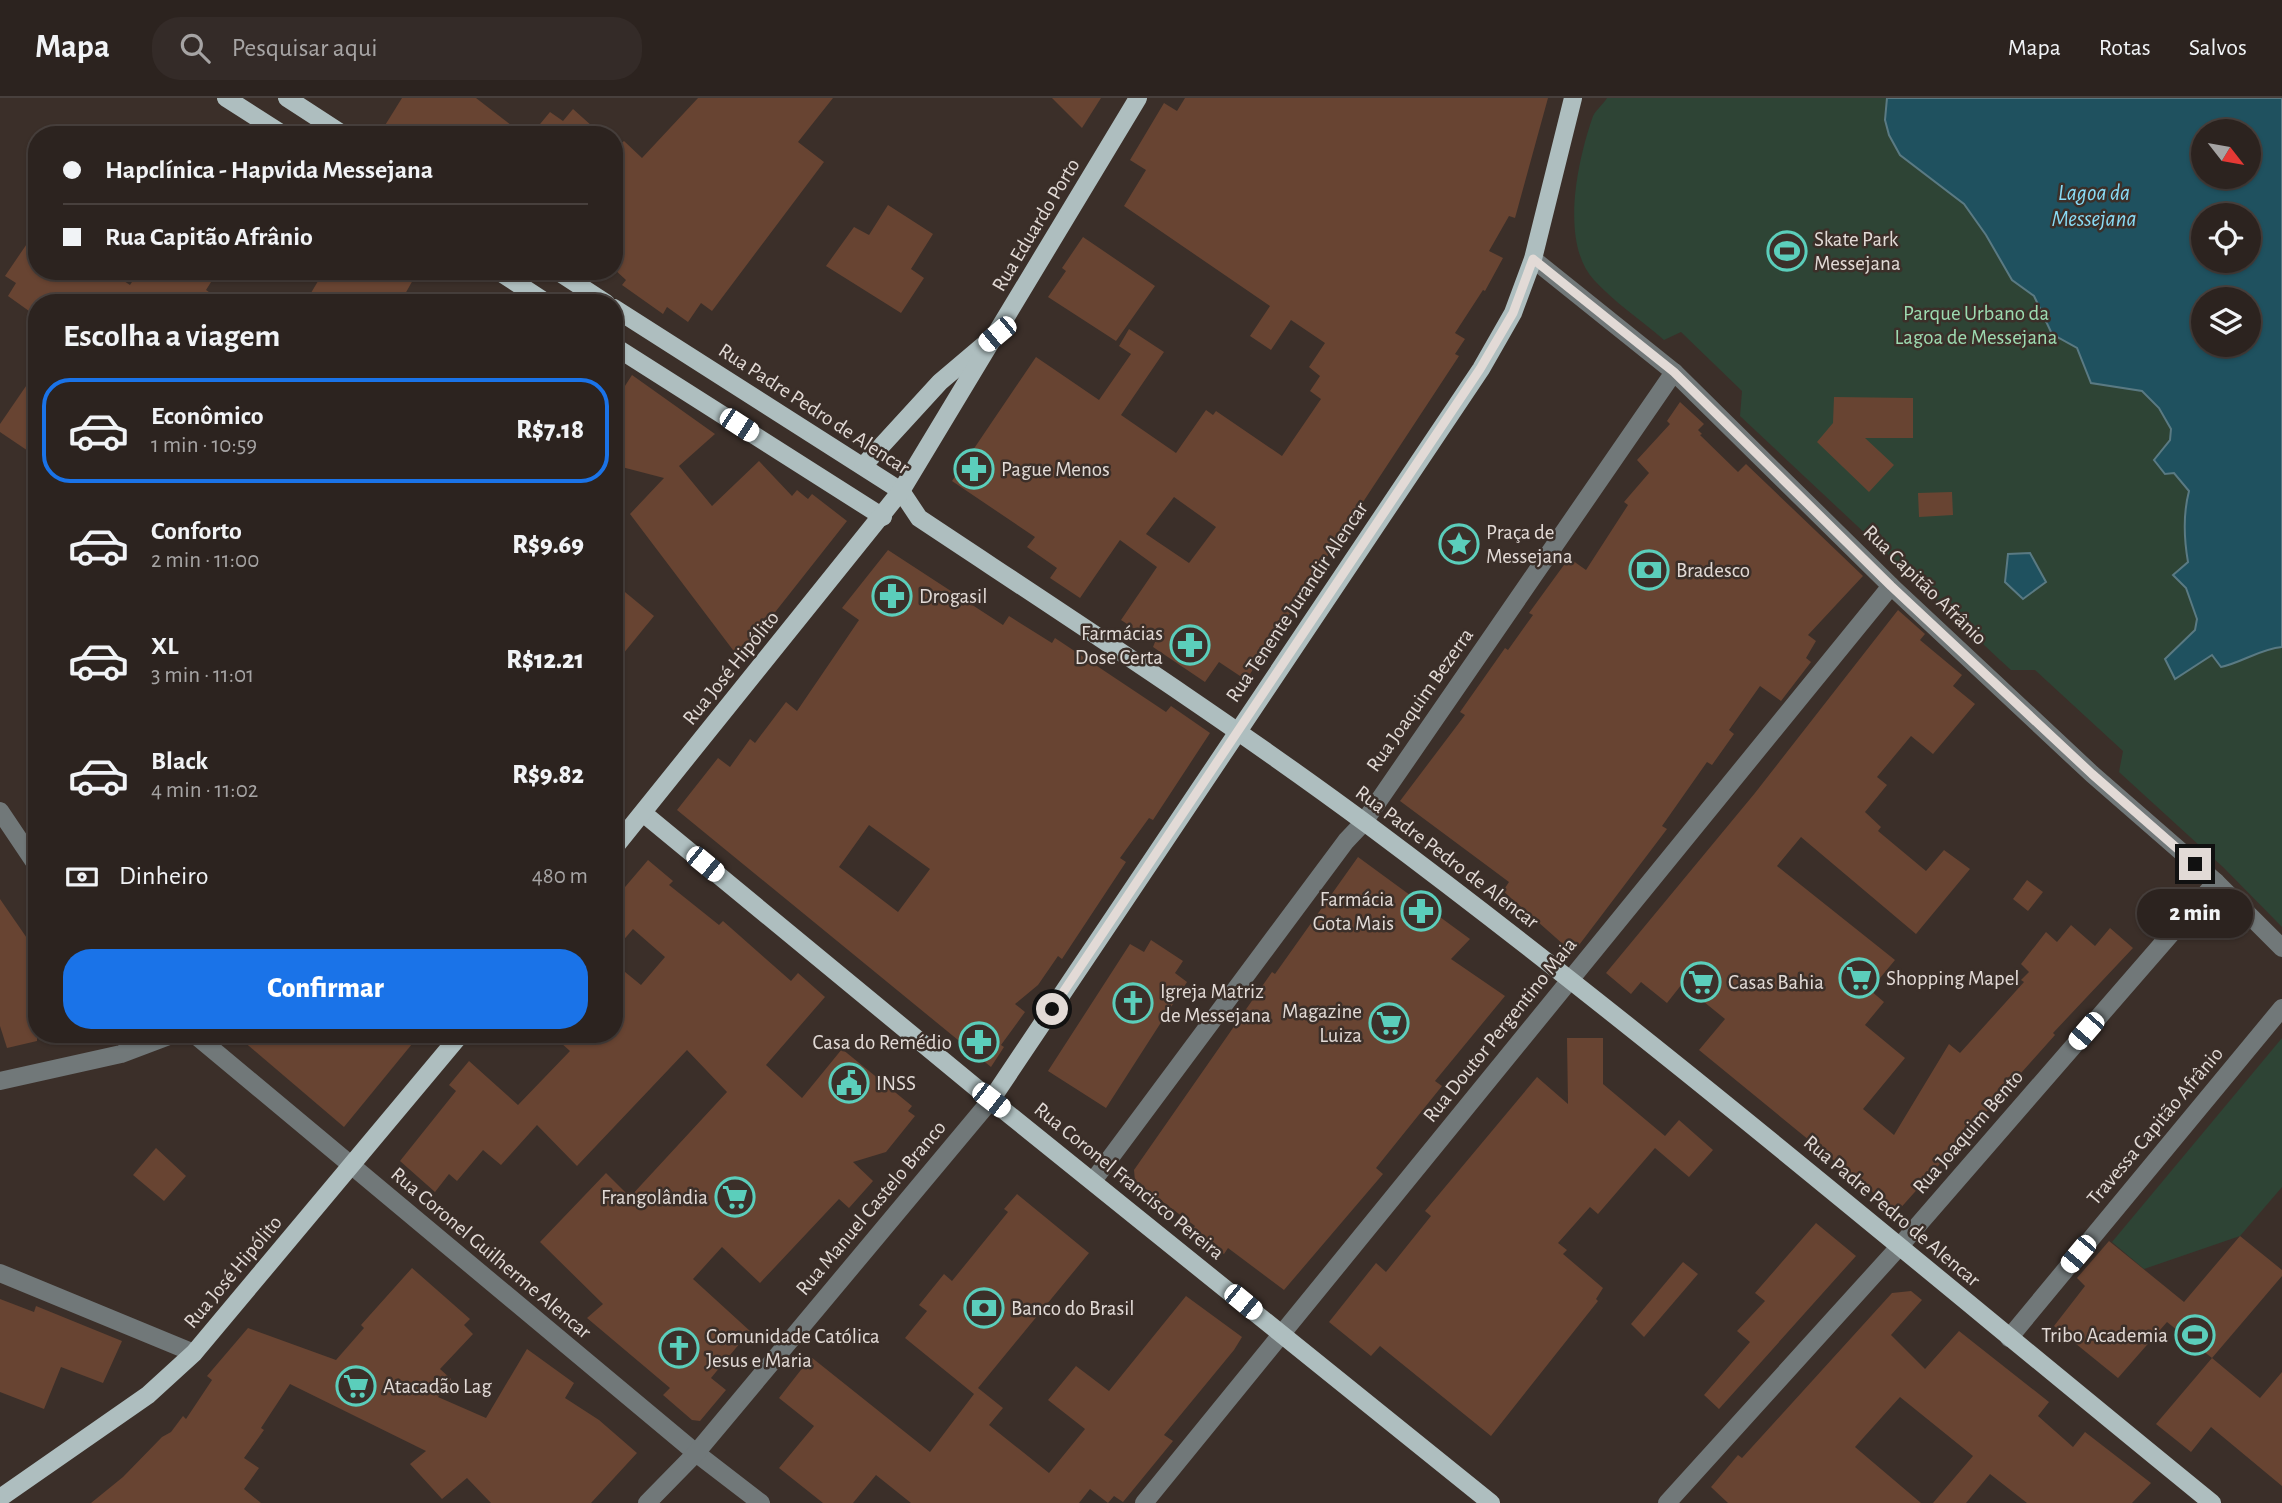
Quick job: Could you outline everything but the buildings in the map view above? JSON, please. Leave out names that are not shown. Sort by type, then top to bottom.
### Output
[{"type":"main road","points":[[226,98],[270,126]]},
{"type":"main road","points":[[287,98],[330,126]]},
{"type":"main road","name":"Rua Eduardo Porto","points":[[883,517],[997,334],[1138,98]]},
{"type":"main road","name":"Rua Tenente Jurandir Alencar","points":[[991,1100],[1480,369],[1513,313],[1533,259],[1573,98]]},
{"type":"main road","points":[[512,280],[533,294]]},
{"type":"main road","points":[[571,280],[592,294]]},
{"type":"main road","name":"Rua Padre Pedro de Alencar","points":[[623,314],[901,491],[919,518],[1237,730],[1364,822],[1571,979],[2212,1503]]},
{"type":"main road","points":[[863,466],[940,382],[997,334]]},
{"type":"main road","points":[[623,352],[883,517]]},
{"type":"main road","points":[[697,398],[716,373]]},
{"type":"main road","name":"Rua José Hipólito","points":[[623,837],[883,517]]},
{"type":"main road","name":"Rua Coronel Francisco Pereira","points":[[643,813],[991,1100],[1491,1503]]},
{"type":"main road","name":"Rua José Hipólito","points":[[0,1498],[148,1395],[194,1353],[454,1043]]},
{"type":"street","name":"Rua Capitão Afrânio","points":[[1533,259],[1674,372],[1891,586],[2092,774],[2216,882],[2282,948]]},
{"type":"street","name":"Rua Joaquim Bezerra","points":[[1093,1181],[1346,841],[1364,822],[1674,372]]},
{"type":"street","name":"Rua Doutor Pergentino Maia","points":[[1144,1503],[1891,586]]},
{"type":"street","points":[[0,811],[28,853]]},
{"type":"street","name":"Rua Joaquim Bento","points":[[1667,1503],[1899,1247],[2216,882]]},
{"type":"street","name":"Travessa Capitão Afrânio","points":[[2009,1338],[2282,1008]]},
{"type":"street","points":[[0,1081],[121,1054],[150,1043]]},
{"type":"street","name":"Rua Coronel Guilherme Alencar","points":[[205,1043],[696,1453],[761,1503]]},
{"type":"street","name":"Rua Manuel Castelo Branco","points":[[647,1503],[696,1453],[991,1100]]},
{"type":"street","points":[[0,1273],[194,1353]]},
{"type":"green space","name":"Parque Urbano da Lagoa de Messejana","points":[[1607,98],[2282,98],[2282,927],[2224,868],[2119,772],[2123,751],[2035,670],[2011,670],[1740,416],[1742,391],[1681,332],[1664,340],[1594,280],[1577,245],[1574,224],[1581,158],[1593,116]]},
{"type":"green space","points":[[2282,1038],[2282,1187],[2240,1236],[2144,1269],[2112,1242]]},
{"type":"water","name":"Lagoa da Messejana","points":[[1887,98],[2282,98],[2282,647],[2266,650],[2221,667],[2212,655],[2175,679],[2165,659],[2195,630],[2197,619],[2186,588],[2173,575],[2188,562],[2185,526],[2189,491],[2174,473],[2165,474],[2154,460],[2170,440],[2171,429],[2159,408],[2142,391],[2091,383],[2077,348],[2052,334],[2034,296],[2012,280],[1964,204],[1900,155],[1889,135],[1885,120]]},
{"type":"water","points":[[2030,553],[2046,582],[2023,599],[2005,582],[2008,554]]},
{"type":"place","name":"Skate Park Messejana","points":[[1787,251]]},
{"type":"place","name":"Pague Menos","points":[[974,469]]},
{"type":"place","name":"Praça de Messejana","points":[[1459,544]]},
{"type":"place","name":"Bradesco","points":[[1649,570]]},
{"type":"place","name":"Drogasil","points":[[892,596]]},
{"type":"place","name":"Farmácias Dose Certa","points":[[1190,645]]},
{"type":"place","name":"Farmácia Gota Mais","points":[[1421,911]]},
{"type":"place","name":"Shopping Mapel","points":[[1859,978]]},
{"type":"place","name":"Casas Bahia","points":[[1701,982]]},
{"type":"place","name":"Igreja Matriz de Messejana","points":[[1133,1003]]},
{"type":"place","name":"Magazine Luiza","points":[[1389,1023]]},
{"type":"place","name":"Casa do Remédio","points":[[979,1042]]},
{"type":"place","name":"INSS","points":[[849,1083]]},
{"type":"place","name":"Frangolândia","points":[[735,1197]]},
{"type":"place","name":"Banco do Brasil","points":[[984,1308]]},
{"type":"place","name":"Tribo Academia","points":[[2195,1335]]},
{"type":"place","name":"Comunidade Católica Jesus e Maria","points":[[679,1348]]},
{"type":"place","name":"Atacadão Lag","points":[[356,1386]]},
{"type":"route","points":[[1052,1009],[1480,369],[1513,313],[1533,259],[1674,372],[1891,586],[2092,774],[2195,864]]}]
